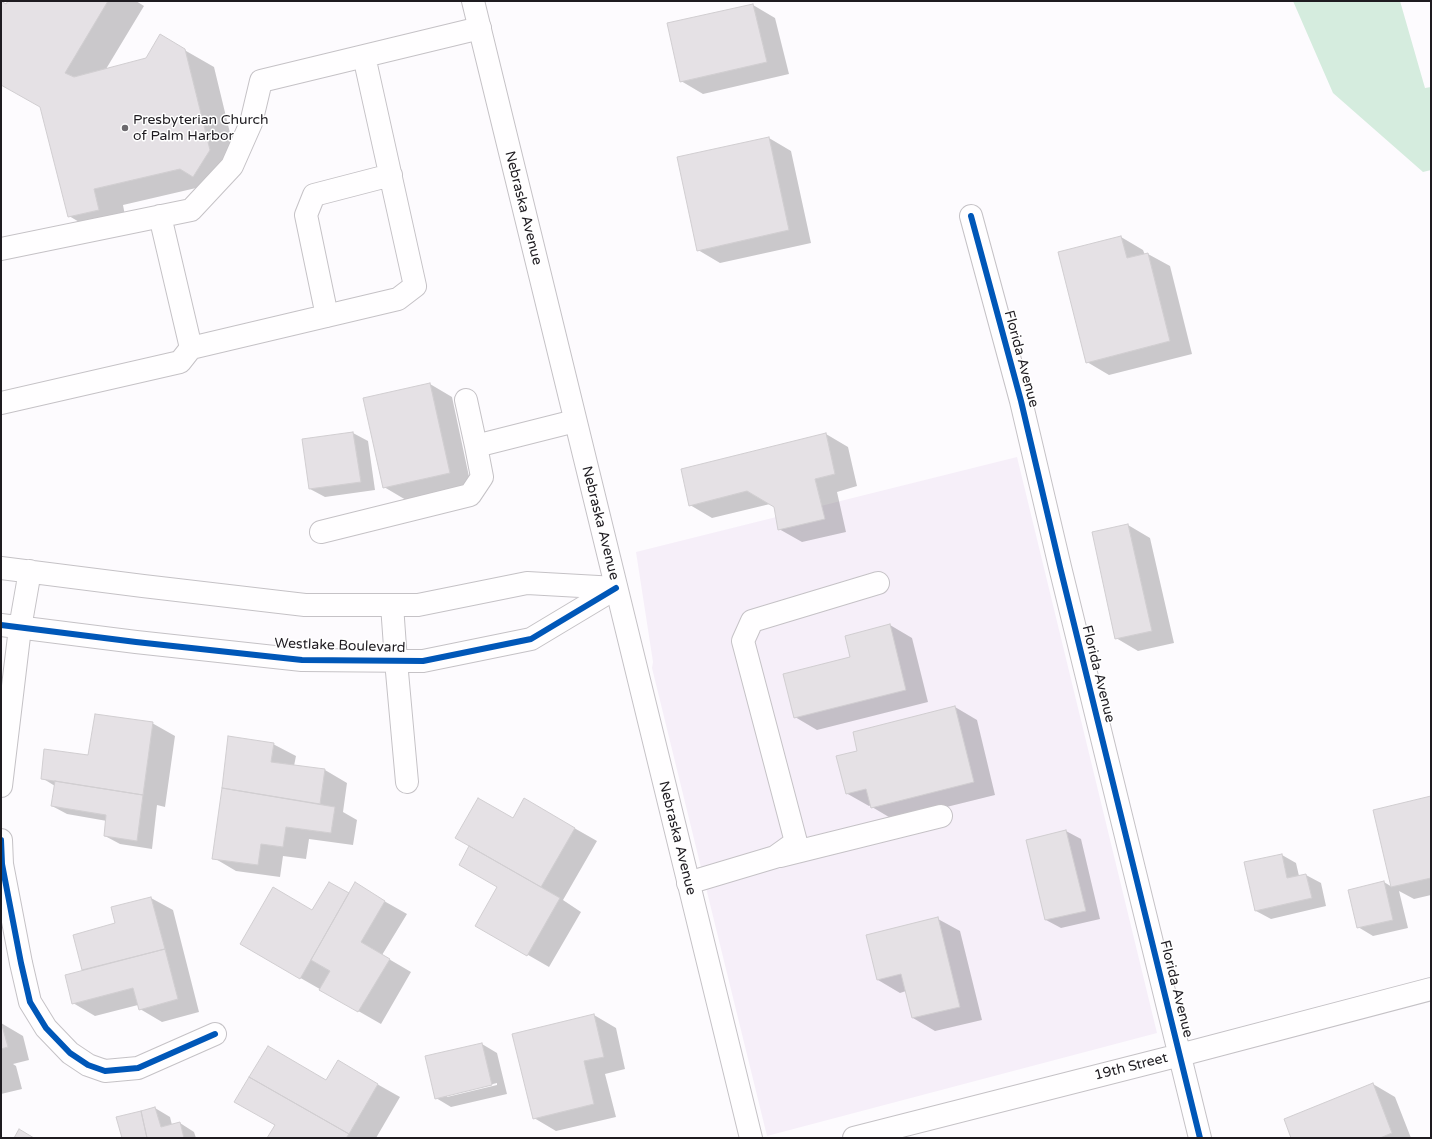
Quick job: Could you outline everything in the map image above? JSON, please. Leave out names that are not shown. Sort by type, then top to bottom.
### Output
[{"type":"street","name":"Nebraska Avenue","points":[[473,1],[751,1138]]},
{"type":"street","points":[[1,249],[191,210],[232,166],[251,123],[261,81],[480,28]]},
{"type":"street","points":[[1,403],[180,362],[191,348],[398,299],[415,286],[364,56]]},
{"type":"street","points":[[328,316],[306,215],[314,195],[391,175]]},
{"type":"street","points":[[160,216],[191,348]]},
{"type":"street","name":"Florida Avenue","points":[[971,216],[1021,401],[1060,567],[1200,1138]]},
{"type":"street","points":[[322,532],[470,496],[482,477],[466,400]]},
{"type":"street","points":[[476,446],[575,421]]},
{"type":"street","points":[[1,568],[305,605],[418,605],[527,583],[616,588]]},
{"type":"street","points":[[1,786],[11,626],[30,572]]},
{"type":"street","points":[[775,857],[796,842],[743,641],[752,621],[878,583]]},
{"type":"street","name":"Westlake Boulevard","points":[[11,626],[302,660],[423,661],[531,639],[616,588]]},
{"type":"street","points":[[392,605],[407,782]]},
{"type":"street","points":[[688,883],[775,857],[941,816]]},
{"type":"street","points":[[1,840],[2,864],[30,1002],[46,1028],[70,1053],[88,1065],[105,1071],[138,1068],[215,1034]]},
{"type":"street","name":"19th Street","points":[[854,1138],[1431,989]]},
{"type":"shaded area","points":[[1017,457],[1157,1033],[767,1136],[652,668],[653,662],[636,552]]},
{"type":"green space","points":[[1293,1],[1400,1],[1425,88],[1431,87],[1431,170],[1423,172],[1333,93]]},
{"type":"building","name":"Presbyterian Church of Palm Harbor","points":[[1,1],[6,4],[8,1],[108,1],[65,73],[74,77],[146,58],[160,34],[185,49],[210,150],[193,177],[180,169],[94,189],[99,210],[68,217],[40,107],[1,85]]},
{"type":"building","points":[[753,4],[767,62],[680,82],[667,23]]},
{"type":"building","points":[[769,137],[789,230],[697,251],[677,157]]},
{"type":"building","points":[[1121,236],[1127,258],[1148,253],[1170,341],[1086,363],[1058,252]]},
{"type":"building","points":[[430,383],[450,473],[383,488],[363,398]]},
{"type":"building","points":[[353,432],[361,482],[309,489],[302,439]]},
{"type":"building","points":[[826,433],[835,474],[815,479],[825,519],[778,530],[774,507],[747,491],[689,506],[681,469]]},
{"type":"building","points":[[1128,524],[1152,631],[1115,639],[1092,532]]},
{"type":"building","points":[[890,624],[906,690],[794,718],[783,674],[850,657],[845,636]]},
{"type":"building","points":[[955,706],[974,782],[871,808],[866,789],[846,794],[836,756],[857,751],[853,732]]},
{"type":"building","points":[[95,714],[153,722],[143,795],[41,779],[44,749],[88,755]]},
{"type":"building","points":[[228,736],[274,743],[271,762],[325,769],[320,804],[222,788]]},
{"type":"building","points":[[55,781],[143,795],[137,841],[104,836],[106,815],[51,806]]},
{"type":"building","points":[[222,788],[335,807],[331,833],[286,827],[283,847],[261,844],[258,865],[212,859]]},
{"type":"building","points":[[1431,796],[1431,878],[1391,887],[1373,810]]},
{"type":"building","points":[[478,798],[513,818],[524,798],[575,828],[541,887],[455,838]]},
{"type":"building","points":[[1066,830],[1086,911],[1045,920],[1026,840]]},
{"type":"building","points":[[469,846],[560,898],[527,956],[475,926],[497,887],[459,865]]},
{"type":"building","points":[[1282,854],[1287,878],[1306,874],[1312,898],[1255,911],[1244,862]]},
{"type":"building","points":[[1384,881],[1393,920],[1357,928],[1348,890]]},
{"type":"building","points":[[329,882],[349,893],[300,979],[240,944],[273,887],[312,910]]},
{"type":"building","points":[[355,882],[385,901],[361,942],[390,959],[358,1012],[319,990],[330,971],[311,960]]},
{"type":"building","points":[[151,897],[165,949],[82,970],[73,935],[115,923],[111,907]]},
{"type":"building","points":[[938,917],[960,1007],[912,1018],[901,974],[877,980],[866,935]]},
{"type":"building","points":[[165,949],[178,999],[139,1010],[133,988],[72,1004],[65,975]]},
{"type":"building","points":[[594,1014],[604,1057],[584,1061],[594,1104],[533,1119],[512,1034]]},
{"type":"building","points":[[1,1022],[8,1047],[1,1049]]},
{"type":"building","points":[[482,1043],[492,1085],[435,1099],[425,1056]]},
{"type":"building","points":[[268,1046],[326,1080],[338,1060],[378,1084],[349,1134],[249,1077]]},
{"type":"building","points":[[249,1077],[349,1134],[346,1138],[267,1138],[275,1125],[234,1102]]},
{"type":"building","points":[[1373,1083],[1392,1133],[1380,1138],[1291,1138],[1284,1119]]},
{"type":"building","points":[[155,1107],[161,1127],[180,1122],[184,1138],[147,1138],[141,1111]]},
{"type":"building","points":[[141,1111],[147,1138],[122,1138],[116,1117]]},
{"type":"building","points":[[19,1129],[34,1138],[14,1138]]},
{"type":"cycle path","points":[[971,216],[1021,401],[1060,567],[1200,1138]]},
{"type":"cycle path","points":[[1,625],[136,642],[302,660],[423,661],[531,639],[616,588]]},
{"type":"cycle path","points":[[1,840],[2,864],[30,1002],[46,1028],[70,1053],[88,1065],[105,1071],[138,1068],[215,1034]]},
{"type":"place","name":"Presbyterian Church of Palm Harbor","points":[[125,128]]}]
